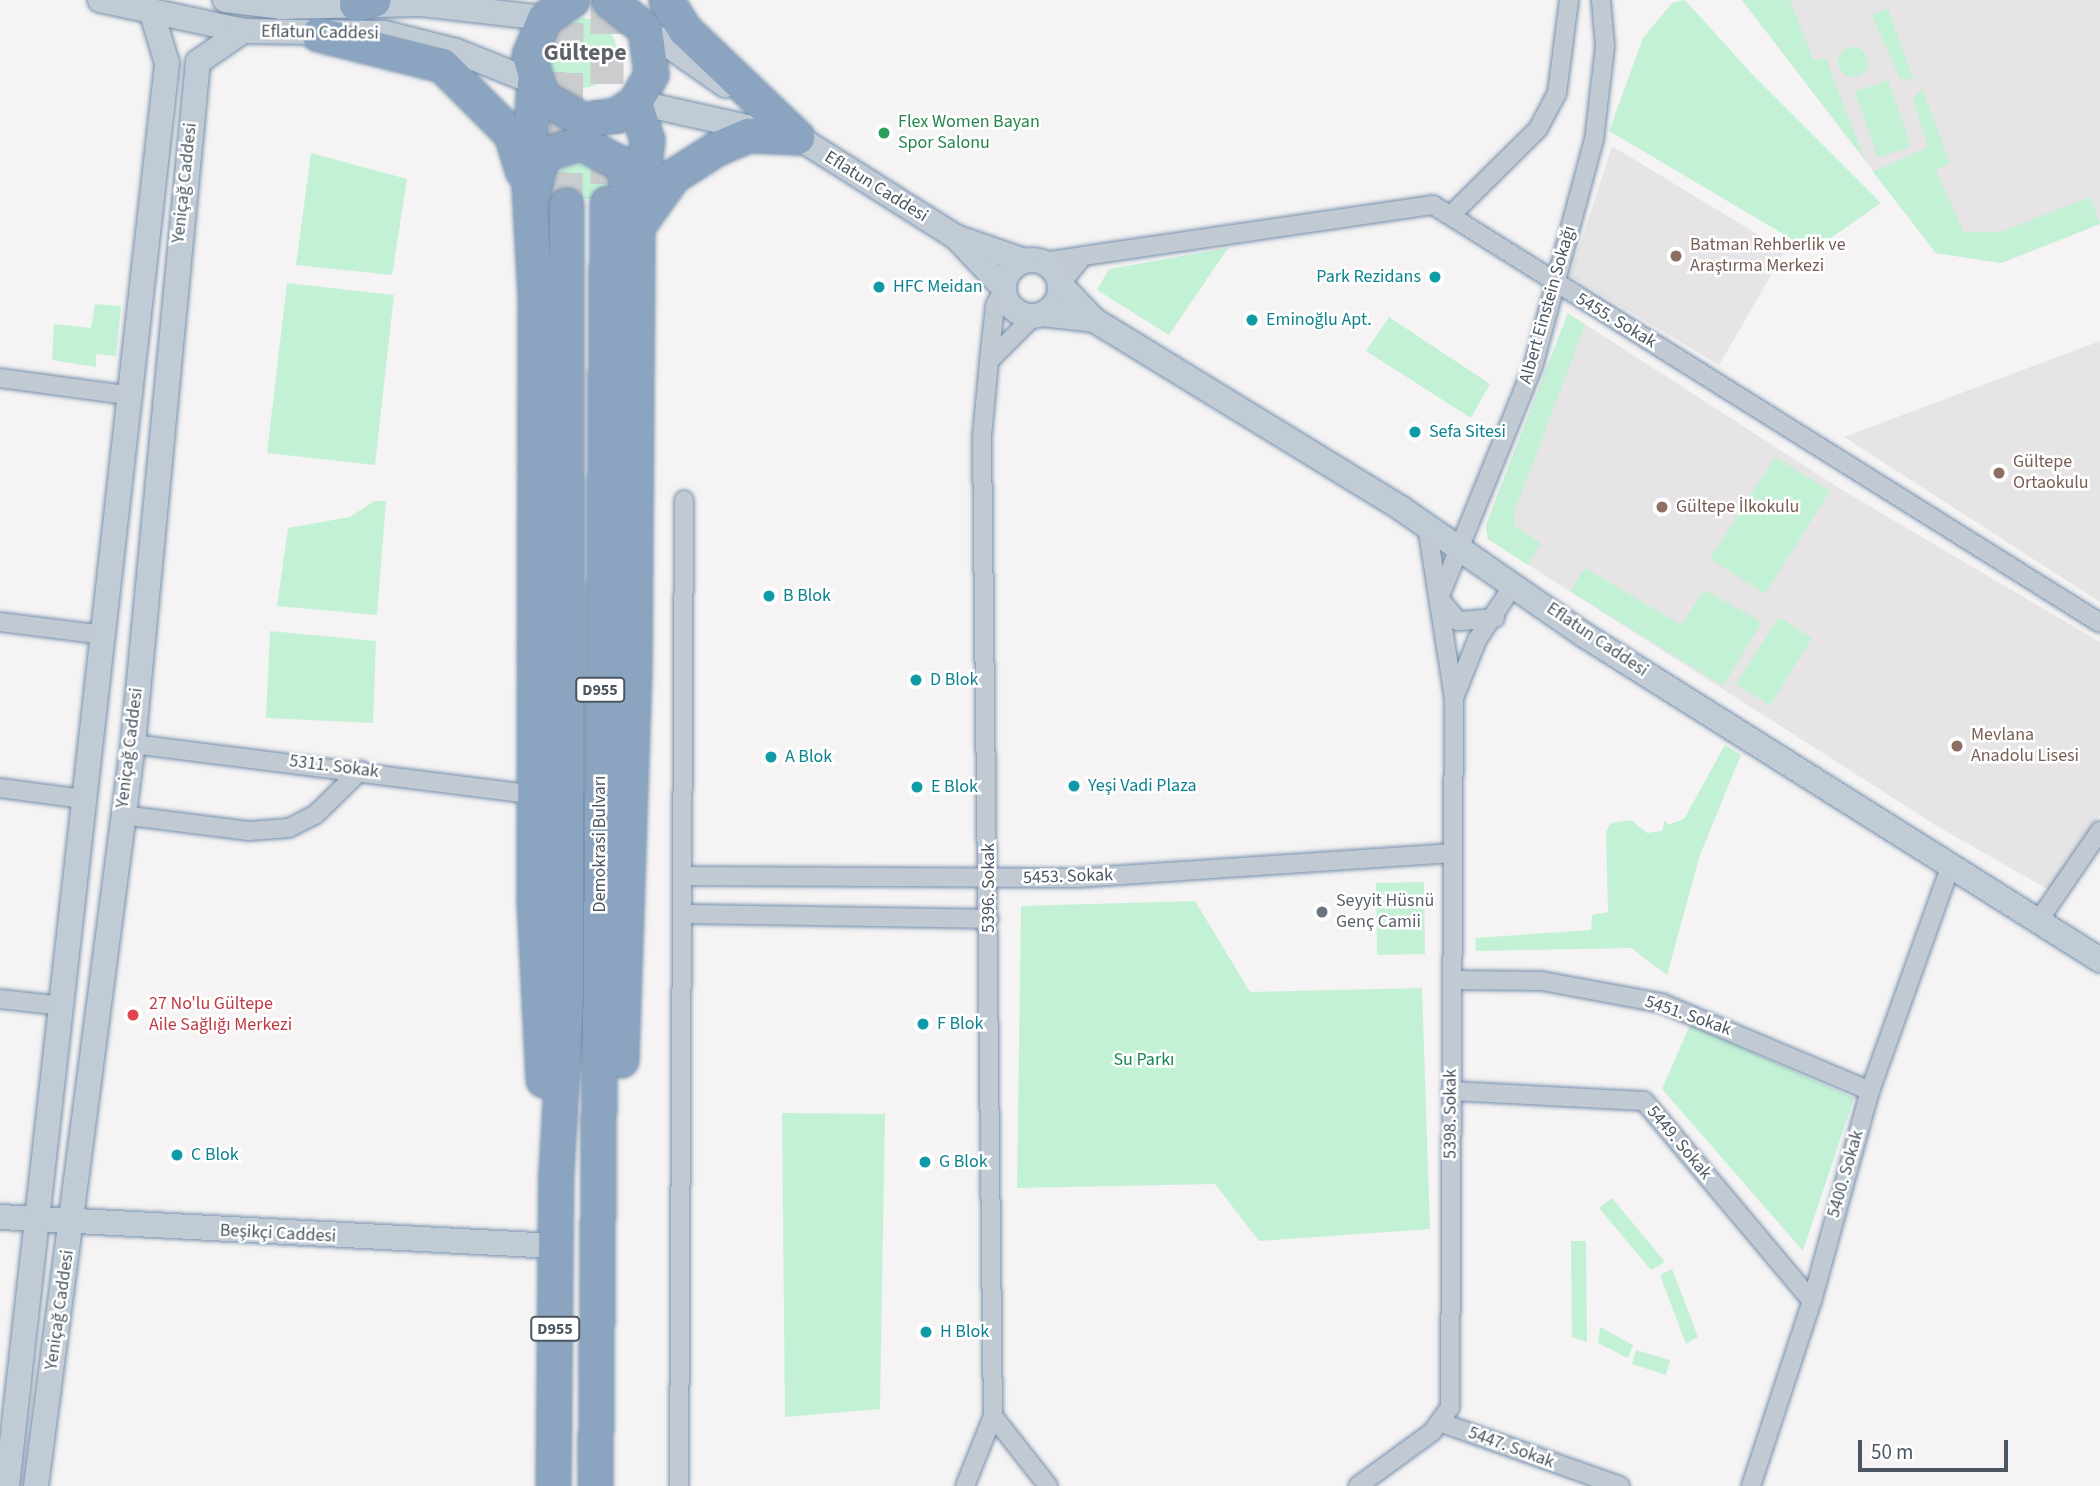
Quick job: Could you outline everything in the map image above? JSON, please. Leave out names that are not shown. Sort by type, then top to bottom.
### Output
[{"type":"highway","points":[[556,1172],[544,1115],[534,795],[535,295],[529,211],[534,82],[529,55],[541,9],[572,0]]},
{"type":"highway","points":[[534,82],[552,107],[583,120],[616,115],[635,102],[652,67],[644,14],[609,0]]},
{"type":"highway","points":[[666,0],[685,30],[797,137]]},
{"type":"highway","points":[[318,34],[442,65],[511,134],[529,211]]},
{"type":"highway","points":[[601,1177],[624,1025],[637,227],[648,140],[635,102]]},
{"type":"highway","points":[[637,227],[673,176],[717,148],[748,135],[797,137]]},
{"type":"highway","points":[[529,211],[539,164],[551,152],[581,143],[622,164],[637,227]]},
{"type":"highway","name":"Demokrasi Bulvarı","points":[[595,1486],[601,1177],[607,203]]},
{"type":"highway","name":"Demokrasi Bulvarı","points":[[553,1486],[556,1172],[566,997],[566,205]]},
{"type":"street","name":"Eflatun Caddesi","points":[[100,0],[152,14],[243,31],[384,33],[456,51],[534,82]]},
{"type":"street","name":"Eflatun Caddesi","points":[[225,0],[541,9]]},
{"type":"street","points":[[1451,215],[1538,129],[1557,93],[1569,0]]},
{"type":"street","name":"Albert Einstein Sokağı","points":[[1439,598],[1533,367],[1556,284],[1594,140],[1605,46],[1601,0]]},
{"type":"street","name":"Yeniçağ Caddesi","points":[[7,1486],[5,1455],[39,1223],[83,799],[133,396],[167,63],[152,14]]},
{"type":"street","name":"Eflatun Caddesi","points":[[644,14],[797,137],[956,237]]},
{"type":"street","name":"Yeniçağ Caddesi","points":[[36,1486],[133,744],[198,62],[243,31]]},
{"type":"street","points":[[635,102],[797,137]]},
{"type":"street","name":"5455. Sokak","points":[[1034,262],[1411,204],[1451,215],[1556,284],[2100,623]]},
{"type":"street","points":[[956,237],[1034,262],[1094,320]]},
{"type":"street","points":[[956,237],[1004,288],[1009,305],[1038,315],[1094,320]]},
{"type":"street","points":[[989,361],[1038,315],[1056,302],[1059,284],[1083,256]]},
{"type":"street","points":[[1004,288],[1010,271],[1034,262]]},
{"type":"street","name":"5396. Sokak","points":[[993,1416],[990,880],[982,438],[995,306],[1004,288]]},
{"type":"street","name":"Eflatun Caddesi","points":[[1094,320],[1427,526],[2100,960]]},
{"type":"street","points":[[0,378],[133,396]]},
{"type":"street","points":[[679,1486],[684,500]]},
{"type":"street","name":"5398. Sokak","points":[[1427,526],[1454,698],[1451,1091],[1454,1343],[1450,1407],[1443,1423]]},
{"type":"street","name":"5398. Sokak","points":[[1454,698],[1476,640],[1495,618],[1514,584]]},
{"type":"street","points":[[1439,598],[1458,621],[1495,618]]},
{"type":"street","points":[[0,622],[104,635]]},
{"type":"street","name":"5311. Sokak","points":[[133,744],[361,770],[534,795]]},
{"type":"street","points":[[122,815],[249,831],[289,828],[315,815],[361,770]]},
{"type":"street","points":[[0,788],[83,799]]},
{"type":"street","points":[[2039,920],[2100,831]]},
{"type":"street","name":"5453. Sokak","points":[[682,876],[990,880],[1453,853]]},
{"type":"street","name":"5400. Sokak","points":[[1751,1486],[1812,1301],[1870,1091],[1951,865]]},
{"type":"street","points":[[682,914],[989,919]]},
{"type":"street","name":"5451. Sokak","points":[[1453,980],[1542,981],[1662,1003],[1870,1091]]},
{"type":"street","points":[[0,999],[63,1006]]},
{"type":"street","name":"5449. Sokak","points":[[1451,1091],[1644,1101],[1812,1301]]},
{"type":"street","name":"Beşikçi Caddesi","points":[[0,1217],[72,1225],[556,1246]]},
{"type":"street","points":[[965,1486],[993,1416]]},
{"type":"street","points":[[993,1416],[1048,1486]]},
{"type":"street","points":[[1358,1486],[1443,1423]]},
{"type":"street","name":"5447. Sokak","points":[[1443,1423],[1620,1486]]},
{"type":"shaded area","points":[[1742,0],[2100,0],[2100,224],[2001,263],[1936,253]]},
{"type":"shaded area","name":"Batman Rehberlik ve Araştırma Merkezi","points":[[1612,146],[1785,251],[1719,365],[1570,276]]},
{"type":"shaded area","points":[[1568,313],[1842,490],[2100,642],[2100,815],[2049,890],[1937,826],[1488,539],[1486,525]]},
{"type":"shaded area","name":"Gültepe Ortaokulu","points":[[2100,341],[2100,602],[1844,437]]},
{"type":"green space","points":[[1685,0],[1751,73],[1881,203],[1812,251],[1609,131],[1643,38],[1672,3]]},
{"type":"green space","points":[[1742,0],[1790,0],[1813,59],[1826,59],[1865,160]]},
{"type":"green space","points":[[1888,8],[1913,79],[1900,79],[1872,15]]},
{"type":"green space","points":[[575,18],[589,18],[602,23],[612,33],[617,53],[612,73],[602,83],[589,88],[575,88],[562,83],[552,73],[547,60],[547,46],[552,33],[562,23]]},
{"type":"green space","points":[[1853,47],[1864,51],[1868,62],[1864,73],[1853,77],[1842,73],[1838,62],[1842,51]]},
{"type":"green space","points":[[1888,80],[1911,146],[1878,158],[1855,92]]},
{"type":"green space","points":[[1922,88],[1950,163],[1936,170],[1964,232],[2001,232],[2090,197],[2100,224],[2001,263],[1936,253],[1873,172],[1928,147],[1913,99]]},
{"type":"green space","points":[[311,153],[407,179],[392,275],[296,265]]},
{"type":"green space","points":[[582,164],[602,170],[617,199],[546,199],[548,184],[565,167]]},
{"type":"green space","points":[[1228,248],[1169,335],[1097,290],[1109,269]]},
{"type":"green space","points":[[287,283],[394,295],[375,465],[267,453]]},
{"type":"green space","points":[[95,304],[121,306],[116,356],[96,354],[96,367],[52,360],[54,324],[91,328]]},
{"type":"green space","points":[[1568,313],[1585,325],[1514,513],[1515,527],[1541,543],[1528,565],[1488,539],[1486,525]]},
{"type":"green space","points":[[1389,317],[1490,384],[1471,418],[1366,351]]},
{"type":"green space","points":[[1775,457],[1830,491],[1765,594],[1710,559]]},
{"type":"green space","points":[[374,501],[386,501],[377,615],[277,606],[288,528],[350,517]]},
{"type":"green space","points":[[1585,568],[1681,625],[1704,590],[1762,622],[1723,686],[1570,591]]},
{"type":"green space","points":[[1779,617],[1812,638],[1770,705],[1736,684]]},
{"type":"green space","points":[[270,631],[376,641],[373,723],[266,718]]},
{"type":"green space","points":[[1725,745],[1741,755],[1700,855],[1667,975],[1631,948],[1476,951],[1475,938],[1591,930],[1592,915],[1608,912],[1606,831],[1611,823],[1631,820],[1647,833],[1662,831],[1665,820],[1668,825],[1684,819]]},
{"type":"green space","points":[[1424,882],[1425,954],[1377,955],[1376,883]]},
{"type":"green space","name":"Su Parkı","points":[[1195,901],[1250,992],[1422,988],[1430,1229],[1259,1241],[1215,1184],[1017,1188],[1021,906]]},
{"type":"green space","points":[[1690,1025],[1854,1098],[1803,1251],[1662,1089]]},
{"type":"green space","points":[[782,1113],[885,1114],[880,1409],[785,1417]]},
{"type":"green space","points":[[1612,1198],[1665,1262],[1651,1270],[1599,1208]]},
{"type":"green space","points":[[1571,1241],[1586,1241],[1587,1342],[1572,1337]]},
{"type":"green space","points":[[1672,1269],[1698,1337],[1686,1344],[1660,1275]]},
{"type":"green space","points":[[1600,1327],[1633,1345],[1628,1358],[1598,1343]]},
{"type":"green space","points":[[1636,1350],[1670,1360],[1666,1375],[1632,1364]]},
{"type":"tunnel","points":[[566,205],[567,0]]},
{"type":"tunnel","points":[[607,0],[607,203]]},
{"type":"place","name":"Flex Women Bayan Spor Salonu","points":[[884,133]]},
{"type":"place","name":"Batman Rehberlik ve Araştırma Merkezi","points":[[1676,256]]},
{"type":"place","name":"Park Rezidans","points":[[1435,277]]},
{"type":"place","name":"HFC Meidan","points":[[879,287]]},
{"type":"place","name":"Eminoğlu Apt.","points":[[1252,320]]},
{"type":"place","name":"Sefa Sitesi","points":[[1415,432]]},
{"type":"place","name":"Gültepe Ortaokulu","points":[[1999,473]]},
{"type":"place","name":"Gültepe İlkokulu","points":[[1662,507]]},
{"type":"place","name":"B Blok","points":[[769,596]]},
{"type":"place","name":"D Blok","points":[[916,680]]},
{"type":"place","name":"Mevlana Anadolu Lisesi","points":[[1957,746]]},
{"type":"place","name":"A Blok","points":[[771,757]]},
{"type":"place","name":"Yeşi Vadi Plaza","points":[[1074,786]]},
{"type":"place","name":"E Blok","points":[[917,787]]},
{"type":"place","name":"Seyyit Hüsnü Genç Camii","points":[[1322,912]]},
{"type":"place","name":"27 No'lu Gültepe Aile Sağlığı Merkezi","points":[[133,1015]]},
{"type":"place","name":"F Blok","points":[[923,1024]]},
{"type":"place","name":"C Blok","points":[[177,1155]]},
{"type":"place","name":"G Blok","points":[[925,1162]]},
{"type":"place","name":"H Blok","points":[[926,1332]]},
{"type":"district","name":"Gültepe","points":[[585,53]]}]
